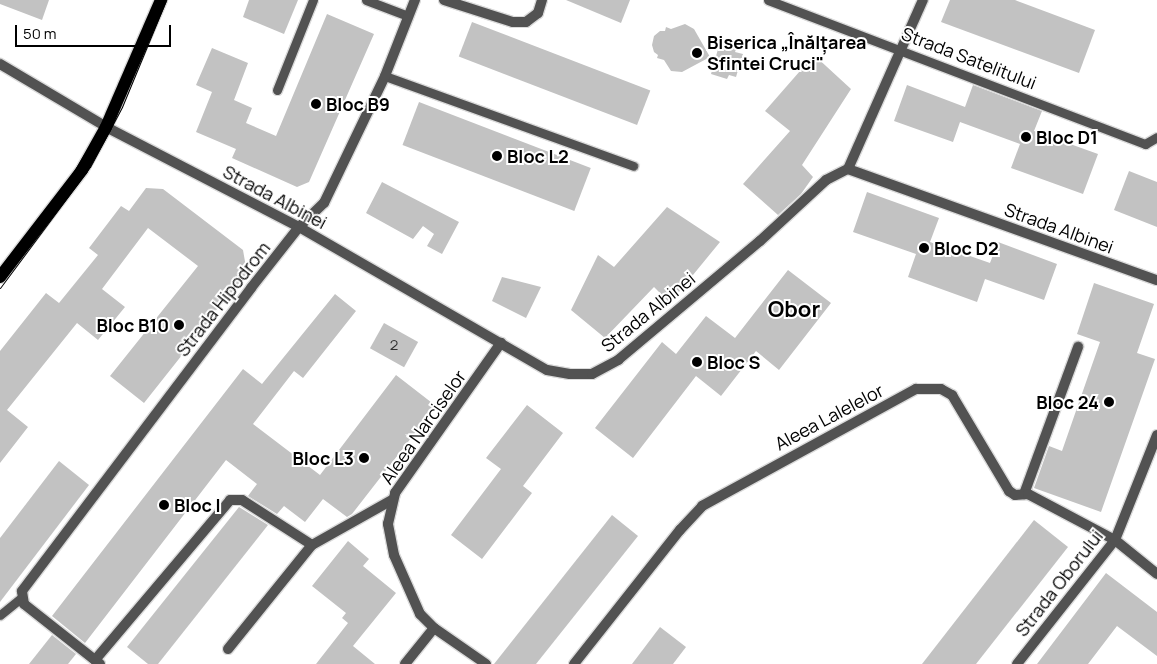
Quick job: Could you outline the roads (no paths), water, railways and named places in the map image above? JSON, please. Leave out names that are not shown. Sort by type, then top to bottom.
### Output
[{"type":"main road","points":[[0,277],[82,170],[106,127],[161,0]]},
{"type":"street","name":"Strada Hipodrom","points":[[22,597],[26,583],[299,227],[324,203],[385,76],[415,0]]},
{"type":"street","points":[[444,0],[513,22],[526,22],[538,13],[542,0]]},
{"type":"street","points":[[848,169],[899,48],[923,0]]},
{"type":"street","name":"Strada Albinei","points":[[0,64],[106,127],[299,227],[547,370],[570,374],[592,374],[618,360],[760,241],[826,180],[848,169],[1157,280]]},
{"type":"street","name":"Aleea Narciselor","points":[[434,628],[420,614],[394,555],[388,524],[392,500],[501,343]]},
{"type":"street","points":[[1024,494],[1078,347]]},
{"type":"street","name":"Aleea Lalelelor","points":[[574,664],[680,530],[702,506],[916,389],[941,389],[952,395],[1009,491],[1015,495],[1024,494],[1115,540],[1157,574]]},
{"type":"street","name":"Strada Oborului","points":[[1017,664],[1115,540],[1157,436]]},
{"type":"street","points":[[22,597],[24,604],[97,662],[230,500],[242,500],[312,545]]},
{"type":"street","points":[[228,650],[312,545],[392,500]]},
{"type":"street","points":[[405,664],[434,628],[486,664]]},
{"type":"lane","points":[[277,90],[313,0]]},
{"type":"lane","points":[[366,0],[408,16]]},
{"type":"lane","name":"Strada Satelitului","points":[[768,0],[899,48],[1145,144],[1157,137]]},
{"type":"lane","points":[[385,76],[633,166]]},
{"type":"lane","points":[[0,616],[22,597]]},
{"type":"tram line","points":[[0,270],[71,176],[102,125],[155,0]]},
{"type":"tram line","points":[[0,288],[90,167],[122,107],[166,0]]},
{"type":"place","name":"Biserica „Înălțarea Sfintei Cruci\"","points":[[697,53]]},
{"type":"place","name":"Bloc B9","points":[[316,104]]},
{"type":"place","name":"Bloc D1","points":[[1026,137]]},
{"type":"place","name":"Bloc L2","points":[[497,156]]},
{"type":"place","name":"Bloc D2","points":[[924,248]]},
{"type":"place","name":"Bloc B10","points":[[179,325]]},
{"type":"place","name":"Bloc S","points":[[697,362]]},
{"type":"place","name":"Bloc 24","points":[[1109,402]]},
{"type":"place","name":"Bloc L3","points":[[364,458]]},
{"type":"place","name":"Bloc I","points":[[164,505]]},
{"type":"district","name":"Obor","points":[[794,310]]}]
